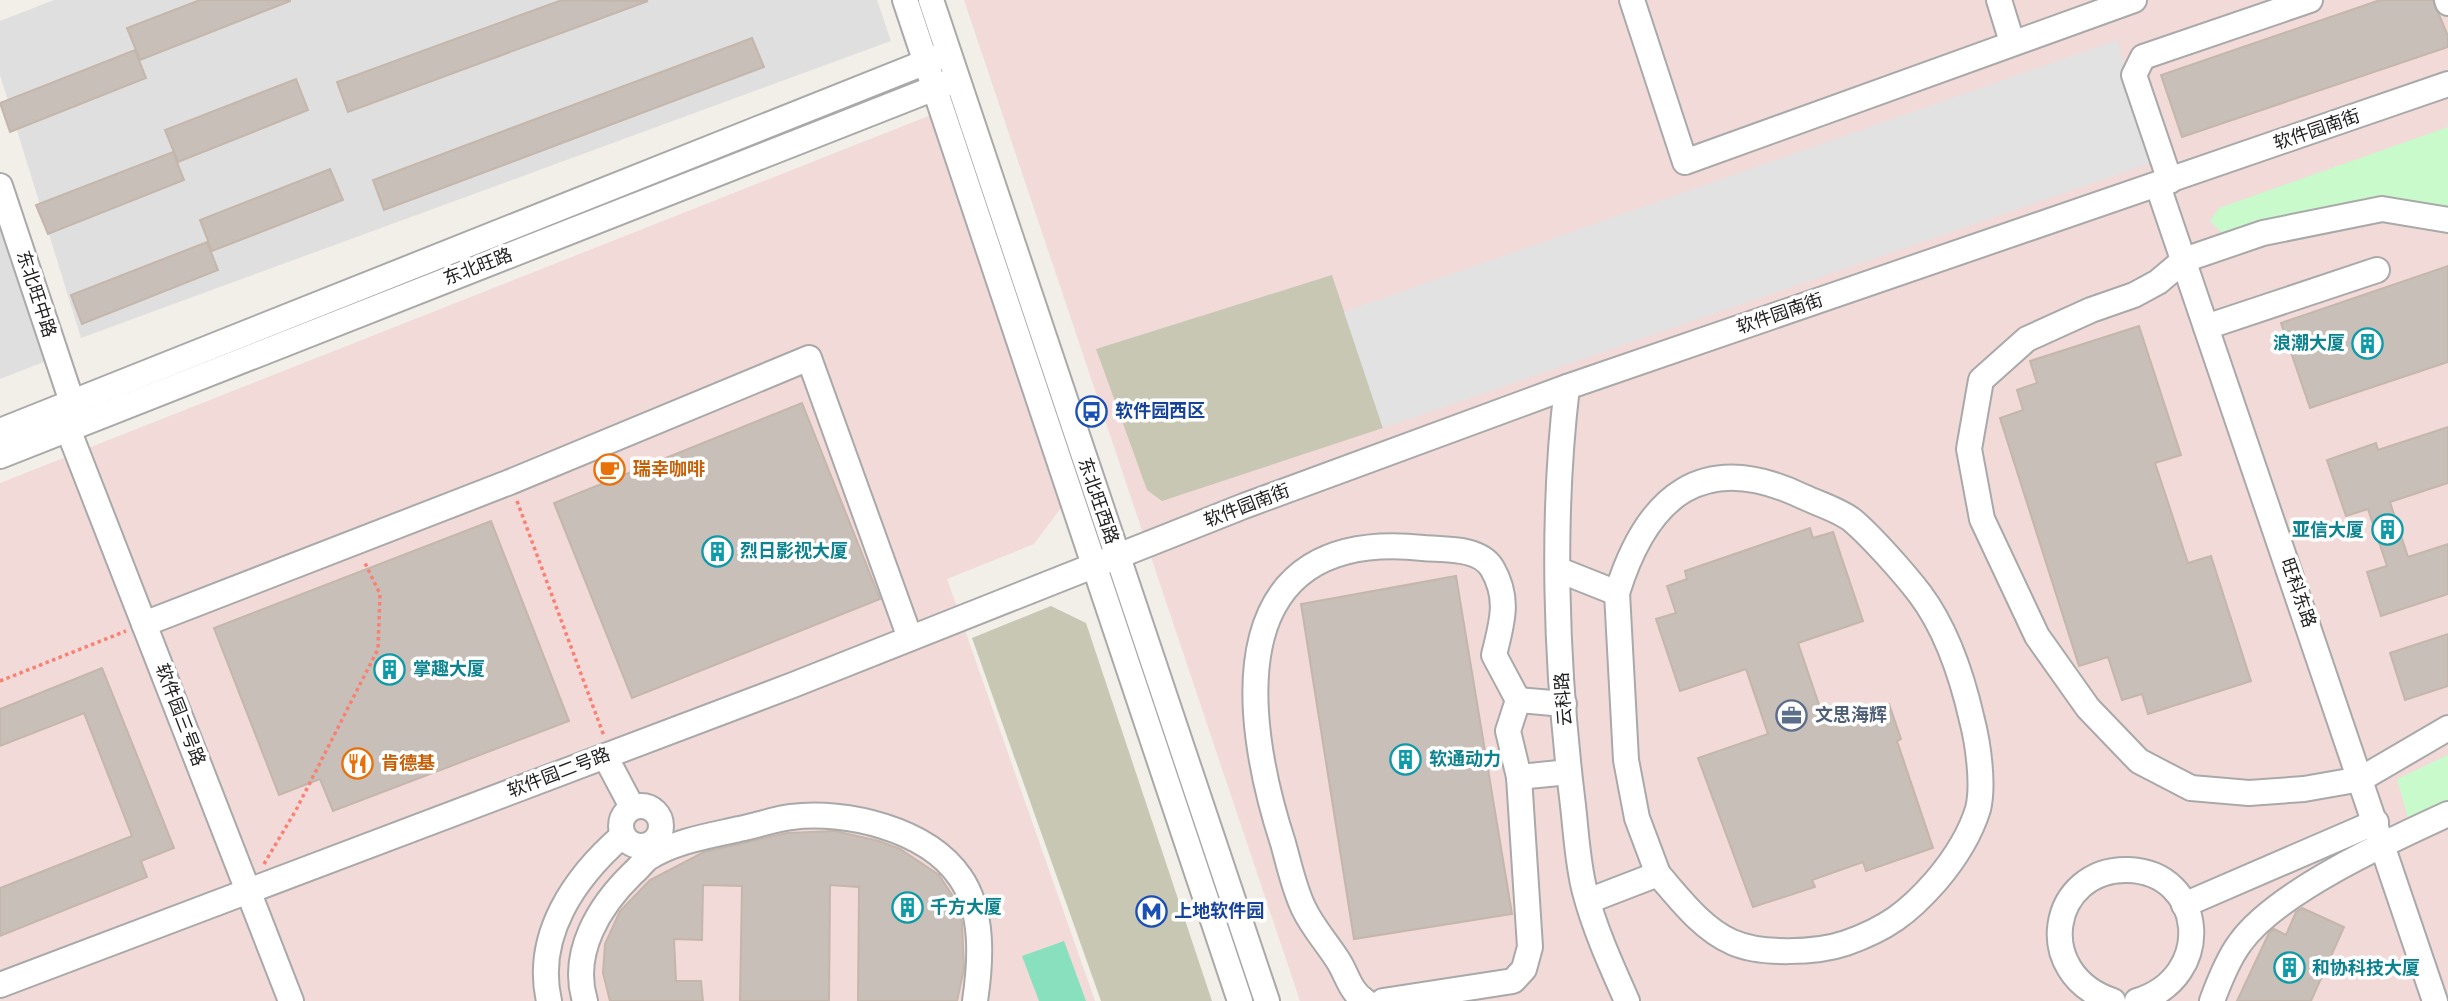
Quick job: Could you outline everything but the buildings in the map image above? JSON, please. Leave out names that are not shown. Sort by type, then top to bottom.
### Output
[{"type":"street","name":"东北旺西路","points":[[905,0],[937,58],[946,83],[1105,560],[1240,1001]]},
{"type":"street","name":"东北旺西路","points":[[930,0],[937,58]]},
{"type":"street","points":[[1632,0],[1685,162],[2134,0]]},
{"type":"street","points":[[1999,0],[2012,42]]},
{"type":"street","name":"旺科东路","points":[[2310,0],[2143,58],[2134,75],[2183,260],[2380,832],[2435,1001]]},
{"type":"street","name":"东北旺路","points":[[0,431],[937,58]]},
{"type":"street","name":"东北旺路","points":[[0,456],[946,83]]},
{"type":"street","name":"软件园南街","points":[[1105,560],[1567,387],[2448,84]]},
{"type":"street","name":"东北旺中路","points":[[0,186],[72,402]]},
{"type":"street","points":[[2448,220],[2382,209],[2263,233],[2183,260],[2158,282],[2134,295],[2091,310],[2027,339],[1981,380],[1969,449],[1982,520],[2037,636],[2088,708],[2139,761],[2191,788],[2249,793],[2304,789],[2361,779],[2448,728]]},
{"type":"street","points":[[2206,327],[2377,270]]},
{"type":"street","points":[[144,624],[510,482],[809,358],[910,638]]},
{"type":"street","name":"云科路","points":[[1567,387],[1561,438],[1559,570],[1569,772],[1588,901],[1603,948],[1627,1001]]},
{"type":"street","points":[[68,429],[72,402]]},
{"type":"street","name":"软件园三号路","points":[[68,429],[291,1001]]},
{"type":"street","points":[[1735,476],[1773,481],[1851,519],[1921,595],[1960,669],[1978,746],[1978,808],[1954,860],[1910,911],[1866,936],[1836,946],[1794,953],[1732,943],[1691,913],[1658,874],[1637,818],[1626,760],[1616,593],[1628,556],[1650,519],[1687,486],[1735,476]]},
{"type":"street","points":[[1365,1001],[1353,993],[1340,965],[1304,908],[1277,826],[1259,736],[1254,687],[1255,657],[1261,631],[1272,606],[1292,581],[1329,556],[1389,544],[1472,553],[1491,566],[1506,605],[1494,655],[1518,700],[1508,731],[1519,777],[1530,947],[1524,969],[1513,981],[1383,1001]]},
{"type":"street","name":"东北旺西路","points":[[1105,560],[1267,1001]]},
{"type":"street","name":"软件园二号路","points":[[0,985],[605,756],[1105,560]]},
{"type":"street","points":[[1559,570],[1616,593]]},
{"type":"street","points":[[1518,700],[1564,704]]},
{"type":"street","points":[[605,756],[632,807]]},
{"type":"street","points":[[1519,777],[1569,772]]},
{"type":"street","points":[[632,807],[652,809],[661,821],[660,835],[654,850],[618,888],[591,926],[582,965],[583,992],[542,999],[547,956],[561,911],[581,878],[622,836],[622,817],[632,807]]},
{"type":"street","points":[[2184,905],[2380,832],[2448,814]]},
{"type":"street","points":[[622,836],[638,847],[654,850],[791,817],[843,817],[891,827],[948,862],[962,878],[976,918],[979,941],[975,1001]]},
{"type":"street","points":[[2212,1001],[2240,942],[2283,901],[2380,832]]},
{"type":"street","points":[[2113,1001],[2094,995],[2077,981],[2064,962],[2059,940],[2061,918],[2071,898],[2087,882],[2107,872],[2130,870],[2151,875],[2171,887],[2184,905],[2192,926],[2191,947],[2185,967],[2172,983],[2155,995],[2137,1001]]},
{"type":"street","points":[[1588,901],[1658,874]]},
{"type":"path","points":[[510,482],[604,730],[605,756]]},
{"type":"path","points":[[248,889],[296,810],[379,649],[380,594],[355,542]]},
{"type":"path","points":[[0,681],[144,624]]},
{"type":"shaded area","points":[[54,0],[877,0],[891,41],[81,338],[0,75],[0,21]]},
{"type":"shaded area","points":[[964,0],[2448,0],[2448,1001],[1300,1001]]},
{"type":"shaded area","points":[[2117,40],[2154,162],[1383,428],[1344,312]]},
{"type":"shaded area","points":[[936,113],[1066,501],[1034,544],[947,579],[1095,1001],[0,1001],[0,483]]},
{"type":"shaded area","points":[[0,223],[46,361],[0,379]]},
{"type":"shaded area","points":[[1332,275],[1383,428],[1162,501],[1147,490],[1096,349]]},
{"type":"shaded area","points":[[1051,606],[1086,623],[1212,1001],[1101,1001],[972,638]]},
{"type":"green space","points":[[2448,127],[2448,209],[2420,202],[2363,201],[2306,211],[2222,233],[2210,221],[2219,208]]},
{"type":"green space","points":[[2448,755],[2448,800],[2408,818],[2397,779]]},
{"type":"green space","points":[[1064,941],[1086,1001],[1039,1001],[1022,956]]},
{"type":"place","name":"浪潮大厦","points":[[2368,343]]},
{"type":"place","name":"软件园西区","points":[[1092,411]]},
{"type":"place","name":"瑞幸咖啡","points":[[610,469]]},
{"type":"place","name":"亚信大厦","points":[[2387,530]]},
{"type":"place","name":"烈日影视大厦","points":[[717,551]]},
{"type":"place","name":"掌趣大厦","points":[[390,669]]},
{"type":"place","name":"文思海辉","points":[[1792,715]]},
{"type":"place","name":"软通动力","points":[[1406,759]]},
{"type":"place","name":"肯德基","points":[[358,763]]},
{"type":"place","name":"千方大厦","points":[[907,907]]},
{"type":"place","name":"上地软件园","points":[[1151,911]]},
{"type":"place","name":"和协科技大厦","points":[[2289,968]]}]
